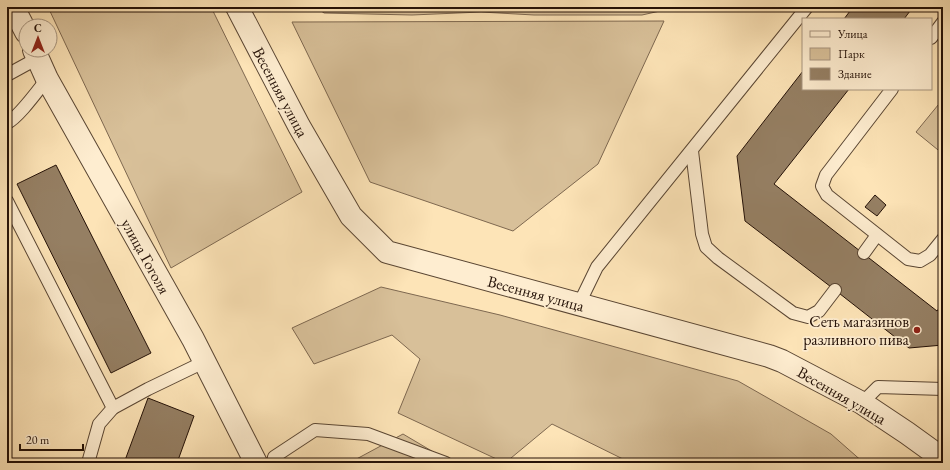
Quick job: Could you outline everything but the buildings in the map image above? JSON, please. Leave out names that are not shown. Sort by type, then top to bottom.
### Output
[{"type":"street","points":[[13,7],[19,18]]},
{"type":"street","name":"Весенняя улица","points":[[237,7],[299,126],[351,216],[387,252],[769,356],[782,361],[862,403],[943,459]]},
{"type":"street","name":"улица Гоголя","points":[[38,58],[47,78],[181,319],[256,463]]},
{"type":"lane","points":[[579,304],[597,268],[807,7]]},
{"type":"lane","points":[[932,37],[943,22]]},
{"type":"lane","points":[[7,75],[30,58]]},
{"type":"lane","points":[[7,123],[21,111],[47,78]]},
{"type":"lane","points":[[891,90],[826,175],[822,186],[827,195],[908,259],[920,261],[930,255],[943,239]]},
{"type":"lane","points":[[692,151],[702,234],[706,246],[718,258],[793,313],[808,317],[819,311],[836,290]]},
{"type":"lane","points":[[7,201],[113,408]]},
{"type":"lane","points":[[864,253],[877,235]]},
{"type":"lane","points":[[88,463],[99,424],[113,408],[204,362]]},
{"type":"lane","points":[[862,403],[878,387],[943,389]]},
{"type":"lane","points":[[273,463],[274,457],[315,430],[368,434],[446,463]]},
{"type":"green space","points":[[48,7],[211,7],[302,192],[171,268],[58,28],[58,18],[53,18]]},
{"type":"green space","points":[[316,7],[678,7],[642,15],[534,15],[481,12],[412,15],[324,13]]},
{"type":"green space","points":[[664,21],[598,164],[513,231],[370,182],[292,22]]},
{"type":"green space","points":[[943,99],[943,154],[916,132]]},
{"type":"green space","points":[[381,287],[500,315],[738,381],[831,434],[864,463],[631,463],[552,424],[505,463],[398,413],[420,359],[392,335],[314,364],[292,328]]},
{"type":"green space","points":[[403,434],[452,463],[349,463]]},
{"type":"place","name":"Сеть магазинов разливного пива","points":[[917,330]]}]
